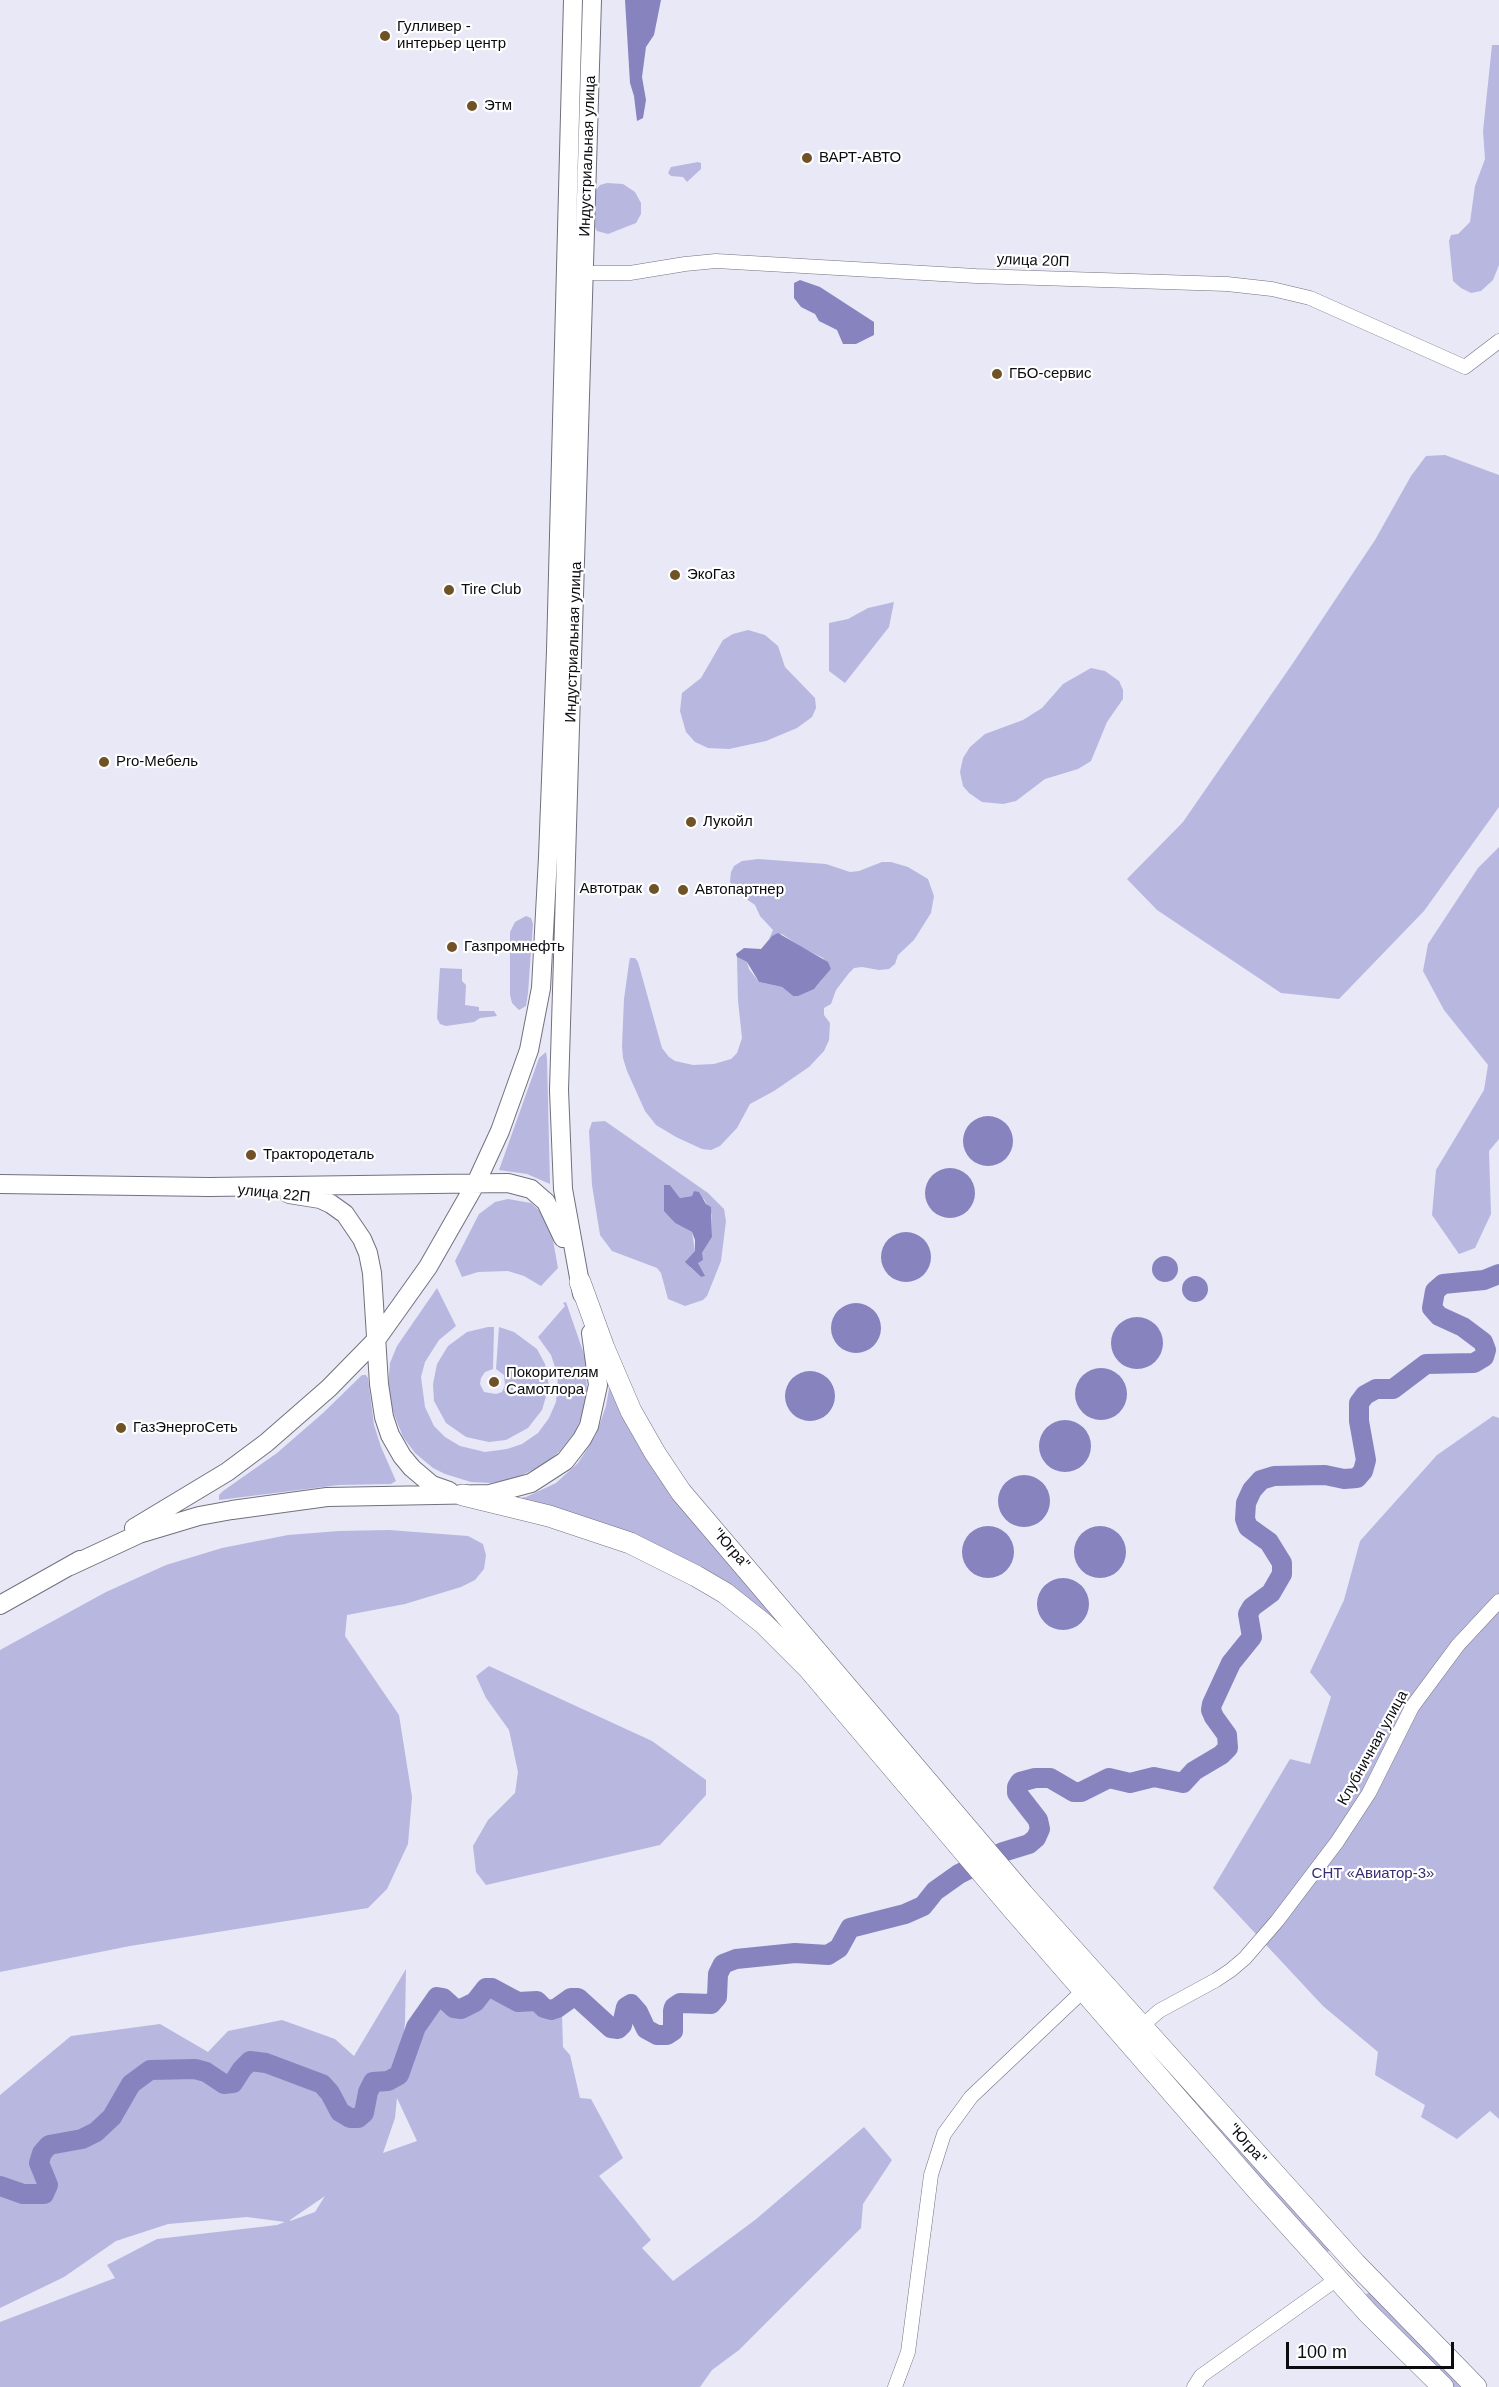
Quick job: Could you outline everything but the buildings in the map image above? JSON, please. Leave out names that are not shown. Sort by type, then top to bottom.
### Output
[{"type":"highway","name":"\"Югра\"","points":[[579,1282],[631,1411],[670,1477],[958,1832]]},
{"type":"highway","points":[[462,1495],[549,1516],[630,1543],[696,1576],[724,1593],[764,1624],[808,1668],[958,1832],[1016,1900]]},
{"type":"highway","name":"\"Югра\"","points":[[1016,1900],[1142,2025],[1355,2263],[1476,2387]]},
{"type":"highway","name":"\"Югра\"","points":[[1016,1900],[1084,1990],[1337,2279],[1443,2387]]},
{"type":"highway","points":[[1337,2279],[1355,2263]]},
{"type":"main road","name":"Индустриальная улица","points":[[70,1566],[217,1478],[266,1443],[329,1388],[376,1340],[428,1267],[476,1183],[497,1139],[523,1071],[534,1029],[542,972],[556,651],[573,0]]},
{"type":"main road","name":"Индустриальная улица","points":[[579,1282],[562,1182],[559,1090],[592,0]]},
{"type":"main road","name":"улица 22П","points":[[0,1184],[209,1187],[476,1183],[521,1185],[531,1189],[546,1202],[560,1229],[579,1282]]},
{"type":"main road","name":"улица 22П","points":[[209,1187],[312,1197],[331,1203],[345,1214],[362,1239],[371,1264],[381,1401],[384,1417],[395,1446],[412,1468],[425,1480],[462,1495]]},
{"type":"main road","points":[[0,1605],[70,1566],[139,1534],[199,1516],[327,1497],[462,1495],[504,1492],[531,1484],[554,1470],[574,1450],[589,1426],[597,1397],[598,1373],[592,1334],[579,1282]]},
{"type":"street","name":"улица 20П","points":[[585,273],[630,273],[685,264],[726,261],[976,276],[1247,286],[1294,293],[1317,300],[1465,367],[1499,341]]},
{"type":"street","name":"Клубничная улица","points":[[1142,2025],[1159,2011],[1216,1980],[1245,1958],[1265,1935],[1313,1875],[1350,1822],[1379,1776],[1401,1725],[1412,1707],[1458,1645],[1499,1600]]},
{"type":"street","points":[[896,2387],[908,2352],[931,2175],[944,2134],[971,2097],[1084,1990]]},
{"type":"street","points":[[1194,2387],[1201,2376],[1337,2279]]},
{"type":"green space","points":[[1492,45],[1499,45],[1499,265],[1493,280],[1481,291],[1471,293],[1453,281],[1449,241],[1451,235],[1458,234],[1470,222],[1475,186],[1485,159],[1483,131]]},
{"type":"green space","points":[[701,163],[701,169],[687,182],[683,177],[671,176],[668,173],[671,167]]},
{"type":"green space","points":[[623,184],[635,192],[641,203],[641,214],[636,223],[608,234],[597,231],[595,227],[596,190],[600,185]]},
{"type":"green space","points":[[1445,455],[1499,475],[1499,807],[1424,911],[1339,999],[1281,993],[1157,910],[1127,879],[1183,822],[1375,540],[1411,476],[1426,456]]},
{"type":"green space","points":[[894,602],[889,627],[845,683],[829,671],[829,623],[848,619],[868,608]]},
{"type":"green space","points":[[748,630],[765,635],[778,646],[785,667],[815,698],[816,708],[812,717],[797,728],[766,741],[729,749],[708,748],[695,742],[686,732],[680,711],[682,693],[701,678],[723,640],[733,634]]},
{"type":"green space","points":[[1091,668],[1105,671],[1119,681],[1123,690],[1123,699],[1107,722],[1091,761],[1078,769],[1045,779],[1016,801],[1003,804],[982,802],[969,793],[963,786],[960,772],[963,758],[970,747],[985,734],[1023,720],[1042,708],[1063,684]]},
{"type":"green space","points":[[1499,847],[1499,1139],[1489,1151],[1491,1214],[1475,1248],[1459,1254],[1432,1215],[1436,1170],[1484,1090],[1488,1065],[1444,1010],[1423,971],[1428,944],[1478,868]]},
{"type":"green space","points":[[758,859],[826,864],[850,872],[882,862],[908,867],[928,879],[934,896],[931,913],[914,940],[898,955],[895,964],[889,969],[862,967],[854,968],[849,973],[836,990],[831,1004],[824,1008],[824,1015],[830,1023],[829,1040],[824,1051],[809,1067],[750,1104],[737,1128],[720,1146],[711,1150],[702,1149],[656,1125],[645,1111],[627,1071],[622,1046],[624,999],[629,963],[630,958],[635,958],[638,962],[662,1048],[669,1057],[675,1061],[693,1065],[714,1064],[731,1059],[737,1053],[742,1038],[737,957],[747,962],[749,969],[759,982],[782,987],[793,996],[817,986],[831,969],[823,958],[782,934],[769,939],[773,930],[760,916],[755,905],[732,889],[730,881],[734,866],[742,861]]},
{"type":"green space","points":[[526,916],[531,918],[533,924],[528,993],[526,1006],[519,1010],[512,1003],[510,995],[510,932],[515,922]]},
{"type":"green space","points":[[440,968],[462,969],[462,981],[466,985],[465,1005],[479,1007],[479,1011],[494,1011],[497,1016],[446,1026],[440,1024],[437,1018]]},
{"type":"green space","points":[[546,1052],[550,1184],[527,1174],[499,1170],[539,1058]]},
{"type":"green space","points":[[605,1121],[708,1193],[724,1209],[726,1221],[721,1261],[707,1296],[703,1300],[685,1306],[668,1299],[661,1273],[657,1268],[612,1251],[600,1235],[592,1185],[589,1131],[592,1122]],"holes":[[[670,1185],[680,1198],[692,1196],[704,1199],[712,1215],[712,1237],[698,1263],[704,1276],[701,1277],[690,1267],[695,1251],[692,1232],[675,1223],[665,1211]]]},
{"type":"green space","points":[[508,1199],[531,1203],[541,1212],[551,1229],[558,1268],[541,1286],[524,1276],[508,1271],[478,1272],[462,1277],[455,1261],[479,1214],[495,1202]]},
{"type":"green space","points":[[437,1288],[456,1326],[439,1340],[425,1362],[421,1377],[425,1407],[434,1426],[445,1437],[460,1446],[485,1452],[522,1444],[538,1433],[549,1418],[556,1402],[558,1376],[551,1355],[538,1337],[566,1302],[586,1360],[587,1394],[582,1416],[575,1432],[560,1451],[545,1464],[514,1479],[491,1483],[471,1482],[433,1468],[415,1453],[403,1437],[390,1404],[388,1387],[390,1363],[397,1346]]},
{"type":"green space","points":[[494,1327],[493,1369],[485,1372],[481,1378],[480,1384],[484,1392],[496,1394],[502,1392],[505,1385],[504,1375],[496,1369],[499,1327],[514,1332],[537,1349],[545,1364],[549,1386],[542,1410],[528,1428],[506,1440],[489,1442],[466,1437],[446,1423],[434,1401],[433,1384],[437,1364],[448,1346],[467,1332]]},
{"type":"green space","points":[[362,1375],[368,1378],[374,1425],[396,1481],[391,1484],[339,1485],[219,1500],[219,1495],[223,1491],[277,1453]]},
{"type":"green space","points":[[611,1388],[818,1661],[766,1614],[514,1499],[526,1497],[556,1483],[578,1463],[596,1435]]},
{"type":"green space","name":"СНТ «Авиатор-3»","points":[[1493,1416],[1499,1418],[1499,2119],[1490,2111],[1457,2139],[1421,2117],[1425,2105],[1375,2075],[1378,2052],[1323,2006],[1213,1888],[1290,1759],[1310,1764],[1331,1697],[1310,1672],[1344,1600],[1360,1541],[1437,1455]]},
{"type":"green space","points":[[389,1530],[468,1536],[483,1544],[486,1555],[484,1569],[475,1580],[461,1587],[405,1604],[347,1615],[345,1636],[399,1715],[412,1797],[408,1844],[387,1889],[368,1908],[130,1946],[0,1972],[0,1650],[106,1592],[166,1565],[222,1548],[288,1535]]},
{"type":"green space","points":[[489,1666],[652,1741],[706,1780],[706,1795],[660,1845],[486,1885],[476,1872],[473,1846],[488,1820],[515,1793],[518,1772],[509,1730],[486,1698],[476,1676]]},
{"type":"green space","points":[[406,1969],[405,2022],[399,2080],[408,2068],[437,2005],[461,2013],[471,2012],[488,1996],[510,2007],[532,2008],[536,2013],[562,2014],[563,2047],[570,2055],[580,2098],[591,2099],[623,2158],[599,2176],[651,2240],[642,2248],[673,2281],[755,2220],[864,2127],[892,2160],[863,2204],[861,2228],[739,2350],[712,2370],[700,2387],[0,2387],[0,2322],[115,2278],[107,2265],[157,2239],[277,2225],[285,2222],[247,2217],[168,2224],[116,2241],[64,2277],[0,2308],[0,2095],[71,2036],[160,2024],[208,2052],[228,2031],[282,2020],[335,2039],[354,2056]],"holes":[[[397,2098],[417,2141],[383,2153],[395,2118]],[[325,2196],[315,2212],[290,2221],[290,2220]]]},
{"type":"green space","points":[[1158,2056],[1329,2248],[1329,2251],[1325,2253],[1154,2059]]},
{"type":"green space","points":[[1368,2293],[1465,2387],[1453,2387],[1365,2295]]},
{"type":"shaded area","points":[[625,0],[661,0],[654,35],[646,47],[642,77],[646,100],[643,118],[637,121],[630,83]]},
{"type":"shaded area","points":[[800,280],[820,287],[874,322],[874,335],[856,344],[843,344],[837,330],[819,321],[815,314],[801,307],[794,298],[794,283]]},
{"type":"shaded area","points":[[778,933],[828,962],[831,969],[814,989],[793,996],[782,987],[759,982],[747,962],[737,957],[736,954],[744,948],[761,949],[772,936]]},
{"type":"shaded area","points":[[983,1116],[993,1116],[1006,1123],[1013,1136],[1013,1146],[1006,1159],[993,1166],[983,1166],[974,1162],[967,1155],[963,1146],[963,1136],[967,1127],[974,1120]]},
{"type":"shaded area","points":[[945,1168],[955,1168],[968,1175],[975,1188],[975,1198],[968,1211],[955,1218],[945,1218],[936,1214],[929,1207],[925,1198],[925,1188],[929,1179],[936,1172]]},
{"type":"shaded area","points":[[664,1185],[670,1185],[680,1198],[692,1196],[694,1191],[699,1192],[706,1204],[711,1207],[712,1237],[702,1253],[703,1260],[698,1263],[705,1276],[701,1277],[685,1262],[695,1251],[695,1240],[692,1232],[675,1223],[664,1211]]},
{"type":"shaded area","points":[[901,1232],[911,1232],[924,1239],[931,1252],[931,1262],[924,1275],[911,1282],[901,1282],[892,1278],[885,1271],[881,1262],[881,1252],[885,1243],[892,1236]]},
{"type":"shaded area","points":[[1165,1256],[1174,1260],[1178,1269],[1174,1278],[1165,1282],[1156,1278],[1152,1269],[1156,1260]]},
{"type":"shaded area","points":[[1195,1276],[1204,1280],[1208,1289],[1204,1298],[1195,1302],[1186,1298],[1182,1289],[1186,1280]]},
{"type":"shaded area","points":[[851,1303],[861,1303],[874,1310],[881,1323],[881,1333],[874,1346],[861,1353],[851,1353],[842,1349],[835,1342],[831,1333],[831,1323],[835,1314],[842,1307]]},
{"type":"shaded area","points":[[1137,1317],[1147,1319],[1155,1325],[1161,1333],[1163,1343],[1161,1353],[1155,1361],[1147,1367],[1137,1369],[1127,1367],[1119,1361],[1113,1353],[1111,1343],[1113,1333],[1119,1325],[1127,1319]]},
{"type":"shaded area","points":[[1101,1368],[1111,1370],[1119,1376],[1125,1384],[1127,1394],[1125,1404],[1119,1412],[1111,1418],[1101,1420],[1091,1418],[1083,1412],[1077,1404],[1075,1394],[1077,1384],[1083,1376],[1091,1370]]},
{"type":"shaded area","points":[[805,1371],[815,1371],[828,1378],[835,1391],[835,1401],[828,1414],[815,1421],[805,1421],[796,1417],[789,1410],[785,1401],[785,1391],[789,1382],[796,1375]]},
{"type":"shaded area","points":[[1065,1420],[1075,1422],[1083,1428],[1089,1436],[1091,1446],[1089,1456],[1083,1464],[1075,1470],[1065,1472],[1055,1470],[1047,1464],[1041,1456],[1039,1446],[1041,1436],[1047,1428],[1055,1422]]},
{"type":"shaded area","points":[[1024,1475],[1034,1477],[1042,1483],[1048,1491],[1050,1501],[1048,1511],[1042,1519],[1034,1525],[1024,1527],[1014,1525],[1006,1519],[1000,1511],[998,1501],[1000,1491],[1006,1483],[1014,1477]]},
{"type":"shaded area","points":[[988,1526],[998,1528],[1006,1534],[1012,1542],[1014,1552],[1012,1562],[1006,1570],[998,1576],[988,1578],[978,1576],[970,1570],[964,1562],[962,1552],[964,1542],[970,1534],[978,1528]]},
{"type":"shaded area","points":[[1100,1526],[1110,1528],[1118,1534],[1124,1542],[1126,1552],[1124,1562],[1118,1570],[1110,1576],[1100,1578],[1090,1576],[1082,1570],[1076,1562],[1074,1552],[1076,1542],[1082,1534],[1090,1528]]},
{"type":"shaded area","points":[[1063,1578],[1073,1580],[1081,1586],[1087,1594],[1089,1604],[1087,1614],[1081,1622],[1073,1628],[1063,1630],[1053,1628],[1045,1622],[1039,1614],[1037,1604],[1039,1594],[1045,1586],[1053,1580]]},
{"type":"waterway","points":[[0,2186],[23,2194],[44,2194],[48,2185],[39,2163],[42,2153],[49,2145],[82,2139],[96,2132],[112,2117],[131,2084],[150,2070],[195,2069],[206,2072],[224,2084],[233,2083],[250,2061],[266,2063],[322,2084],[330,2093],[340,2112],[350,2118],[358,2118],[364,2113],[368,2092],[373,2082],[388,2081],[399,2075],[416,2027],[437,1997],[443,1998],[454,2008],[461,2009],[475,2002],[486,1988],[492,1988],[518,2002],[537,2001],[544,2008],[551,2010],[571,1998],[578,1998],[611,2028],[618,2029],[622,2025],[626,2007],[631,2004],[638,2012],[646,2029],[657,2035],[667,2035],[673,2031],[674,2007],[680,2003],[711,2004],[717,1997],[718,1974],[723,1964],[736,1959],[795,1953],[828,1955],[839,1948],[850,1928],[905,1914],[923,1906],[935,1891],[959,1874],[1003,1852],[1029,1844],[1036,1838],[1040,1829],[1038,1820],[1017,1793],[1020,1782],[1035,1778],[1050,1778],[1074,1792],[1081,1792],[1109,1778],[1130,1783],[1154,1777],[1183,1783],[1194,1771],[1221,1755],[1228,1748],[1227,1735],[1214,1717],[1211,1710],[1212,1704],[1231,1663],[1252,1637],[1248,1614],[1252,1607],[1271,1593],[1282,1574],[1282,1563],[1269,1542],[1248,1527],[1245,1519],[1246,1503],[1252,1490],[1261,1480],[1274,1476],[1325,1475],[1344,1479],[1357,1478],[1363,1471],[1366,1460],[1359,1421],[1359,1403],[1365,1395],[1376,1389],[1393,1389],[1426,1364],[1474,1363],[1484,1357],[1486,1350],[1483,1342],[1463,1327],[1439,1316],[1432,1308],[1435,1291],[1443,1284],[1484,1280],[1499,1274]]},
{"type":"place","name":"Гулливер - интерьер центр","points":[[385,36]]},
{"type":"place","name":"Этм","points":[[472,106]]},
{"type":"place","name":"ВАРТ-АВТО","points":[[807,158]]},
{"type":"place","name":"ГБО-сервис","points":[[997,374]]},
{"type":"place","name":"ЭкоГаз","points":[[675,575]]},
{"type":"place","name":"Tire Club","points":[[449,590]]},
{"type":"place","name":"Pro-Мебель","points":[[104,762]]},
{"type":"place","name":"Лукойл","points":[[691,822]]},
{"type":"place","name":"Автотрак","points":[[654,889]]},
{"type":"place","name":"Автопартнер","points":[[683,890]]},
{"type":"place","name":"Газпромнефть","points":[[452,947]]},
{"type":"place","name":"Трактородеталь","points":[[251,1155]]},
{"type":"place","name":"Покорителям Самотлора","points":[[494,1382]]},
{"type":"place","name":"ГазЭнергоСеть","points":[[121,1428]]}]
